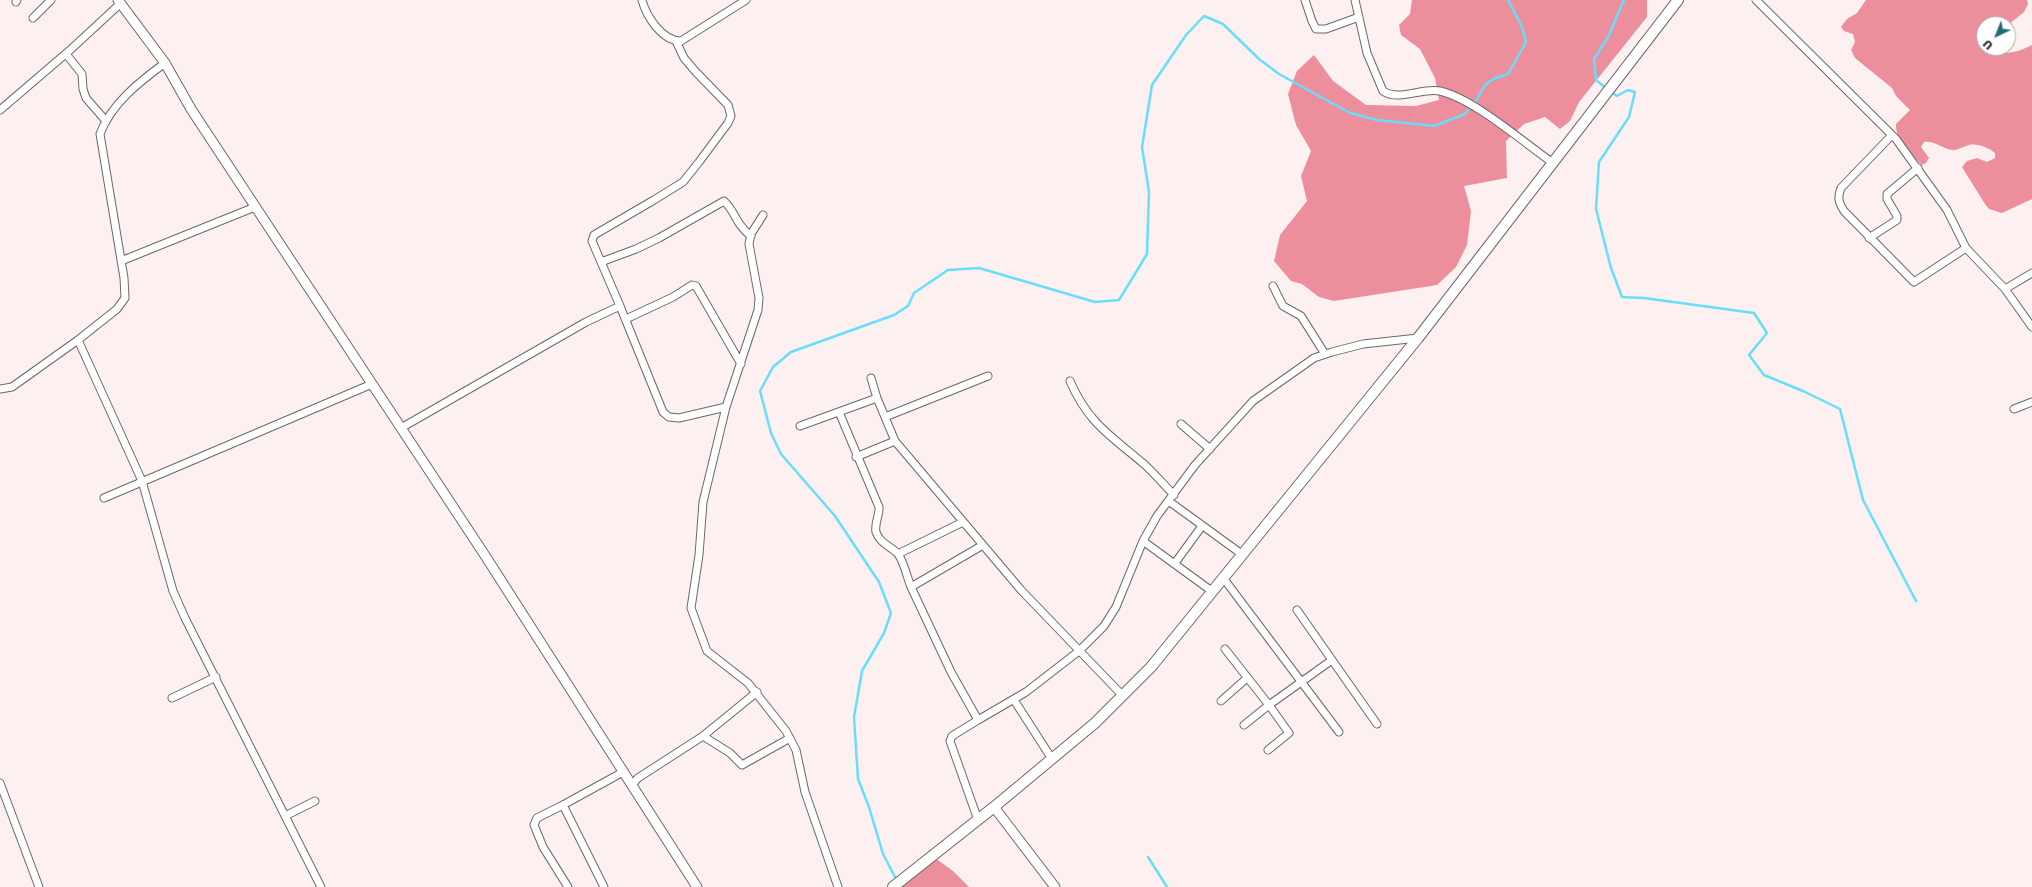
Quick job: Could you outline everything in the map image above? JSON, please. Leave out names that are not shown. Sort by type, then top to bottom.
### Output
[{"type":"main road","points":[[893,887],[1052,759],[1123,696],[1151,667],[1224,579],[1418,338],[1678,0]]},
{"type":"street","points":[[33,18],[51,0]]},
{"type":"street","points":[[642,0],[648,15],[654,24],[676,41],[680,51],[691,67],[728,105],[731,116],[728,123],[683,182],[596,233],[592,241],[626,319],[655,394],[666,414],[673,418],[679,418],[726,407]]},
{"type":"street","points":[[676,41],[685,39],[746,0]]},
{"type":"street","points":[[1305,0],[1314,27],[1319,30],[1359,17]]},
{"type":"street","points":[[1355,0],[1367,53],[1384,91],[1393,95],[1439,91],[1465,101],[1553,163]]},
{"type":"street","points":[[1756,0],[1892,135],[1918,168],[1947,210],[1966,248],[2005,288],[2032,327]]},
{"type":"street","points":[[0,110],[66,54],[119,1],[164,63],[191,109],[401,428],[697,887]]},
{"type":"street","points":[[66,54],[82,74],[83,89],[86,98],[106,121]]},
{"type":"street","points":[[0,389],[12,387],[78,340],[124,301],[124,278],[100,134],[114,109],[135,88],[164,63]]},
{"type":"street","points":[[1892,135],[1845,183],[1838,195],[1839,202],[1844,211],[1914,282],[1966,248]]},
{"type":"street","points":[[1869,238],[1896,220],[1897,216],[1887,200],[1887,194],[1918,168]]},
{"type":"street","points":[[602,262],[636,249],[659,238],[724,201],[734,214],[736,221],[751,236]]},
{"type":"street","points":[[121,261],[255,206]]},
{"type":"street","points":[[763,215],[751,236],[749,244],[759,298],[758,310],[726,407],[703,502],[699,555],[691,608],[708,651],[757,692],[790,738],[796,750],[805,792],[838,887]]},
{"type":"street","points":[[2005,288],[2032,273]]},
{"type":"street","points":[[626,319],[673,297],[692,285],[696,286],[741,364]]},
{"type":"street","points":[[1273,286],[1283,306],[1301,316],[1325,354]]},
{"type":"street","points":[[401,428],[586,322],[620,306]]},
{"type":"street","points":[[978,820],[950,741],[952,736],[1014,700],[1079,651],[1104,626],[1116,607],[1143,540],[1157,516],[1170,502],[1195,465],[1253,401],[1314,358],[1363,344],[1418,338]]},
{"type":"street","points":[[78,340],[142,481],[174,591],[185,618],[321,887]]},
{"type":"street","points":[[885,417],[988,376]]},
{"type":"street","points":[[871,378],[877,398],[895,441],[1021,590],[1123,696]]},
{"type":"street","points":[[1070,381],[1082,406],[1102,429],[1155,474],[1174,495]]},
{"type":"street","points":[[104,498],[372,384]]},
{"type":"street","points":[[800,426],[877,398]]},
{"type":"street","points":[[2014,409],[2032,402]]},
{"type":"street","points":[[838,412],[879,509],[876,523],[878,534],[887,546],[898,554],[911,587],[951,672],[978,720]]},
{"type":"street","points":[[1181,424],[1210,449]]},
{"type":"street","points":[[856,456],[895,441]]},
{"type":"street","points":[[1170,502],[1243,555]]},
{"type":"street","points":[[898,554],[963,522]]},
{"type":"street","points":[[1174,563],[1202,526]]},
{"type":"street","points":[[1143,540],[1213,592]]},
{"type":"street","points":[[911,587],[983,546]]},
{"type":"street","points":[[1224,579],[1339,732]]},
{"type":"street","points":[[1297,610],[1377,724]]},
{"type":"street","points":[[1225,649],[1289,733],[1268,750]]},
{"type":"street","points":[[1244,726],[1269,705],[1332,660]]},
{"type":"street","points":[[172,698],[216,677]]},
{"type":"street","points":[[1221,701],[1247,678]]},
{"type":"street","points":[[632,785],[638,778],[703,736],[757,692]]},
{"type":"street","points":[[1014,700],[1052,759]]},
{"type":"street","points":[[703,736],[730,753],[742,765],[790,738]]},
{"type":"street","points":[[568,887],[543,847],[534,825],[538,818],[623,772]]},
{"type":"street","points":[[0,783],[39,887]]},
{"type":"street","points":[[285,816],[316,801]]},
{"type":"street","points":[[563,805],[604,887]]},
{"type":"street","points":[[994,807],[1055,887]]},
{"type":"shaded area","points":[[1412,0],[1647,0],[1647,17],[1579,102],[1570,121],[1560,129],[1545,117],[1524,124],[1506,141],[1507,178],[1464,186],[1471,211],[1467,245],[1456,267],[1437,285],[1334,301],[1319,297],[1302,284],[1291,281],[1274,261],[1280,235],[1307,201],[1301,176],[1311,151],[1296,125],[1288,94],[1297,71],[1314,55],[1333,81],[1366,105],[1416,106],[1439,100],[1435,78],[1420,49],[1401,35],[1399,25],[1410,14]]},
{"type":"shaded area","points":[[1866,0],[2027,0],[2028,4],[2024,12],[2016,18],[2016,16],[1976,16],[1976,56],[2016,56],[2016,51],[2032,45],[2032,199],[2002,213],[1989,209],[1962,167],[1967,161],[1977,158],[1987,162],[1995,158],[1995,153],[1983,146],[1972,145],[1951,150],[1933,143],[1924,142],[1921,147],[1929,158],[1926,163],[1922,165],[1901,141],[1896,130],[1896,124],[1910,110],[1896,96],[1892,88],[1855,58],[1851,50],[1855,42],[1853,34],[1844,31],[1841,27],[1847,19],[1857,13]]},
{"type":"shaded area","points":[[932,856],[953,871],[969,887],[893,887]]},
{"type":"waterway","points":[[897,881],[883,854],[869,807],[858,779],[854,717],[862,671],[884,633],[891,613],[879,582],[835,516],[781,454],[771,433],[760,391],[773,367],[791,352],[894,315],[908,306],[914,293],[948,270],[979,268],[1095,302],[1119,300],[1147,254],[1149,192],[1142,147],[1152,85],[1186,35],[1204,16],[1223,24],[1259,59],[1279,74],[1350,113],[1377,120],[1434,126],[1465,114],[1477,99],[1485,85],[1493,79],[1508,74],[1526,42],[1522,27],[1508,0]]},
{"type":"waterway","points":[[1607,89],[1596,80],[1594,59],[1608,37],[1624,0]]},
{"type":"waterway","points":[[1611,92],[1617,96],[1628,90],[1635,92],[1629,117],[1599,162],[1596,209],[1611,268],[1622,297],[1644,298],[1754,313],[1767,333],[1749,355],[1764,375],[1803,391],[1840,409],[1863,500],[1916,601]]},
{"type":"waterway","points":[[1148,857],[1167,887]]}]
